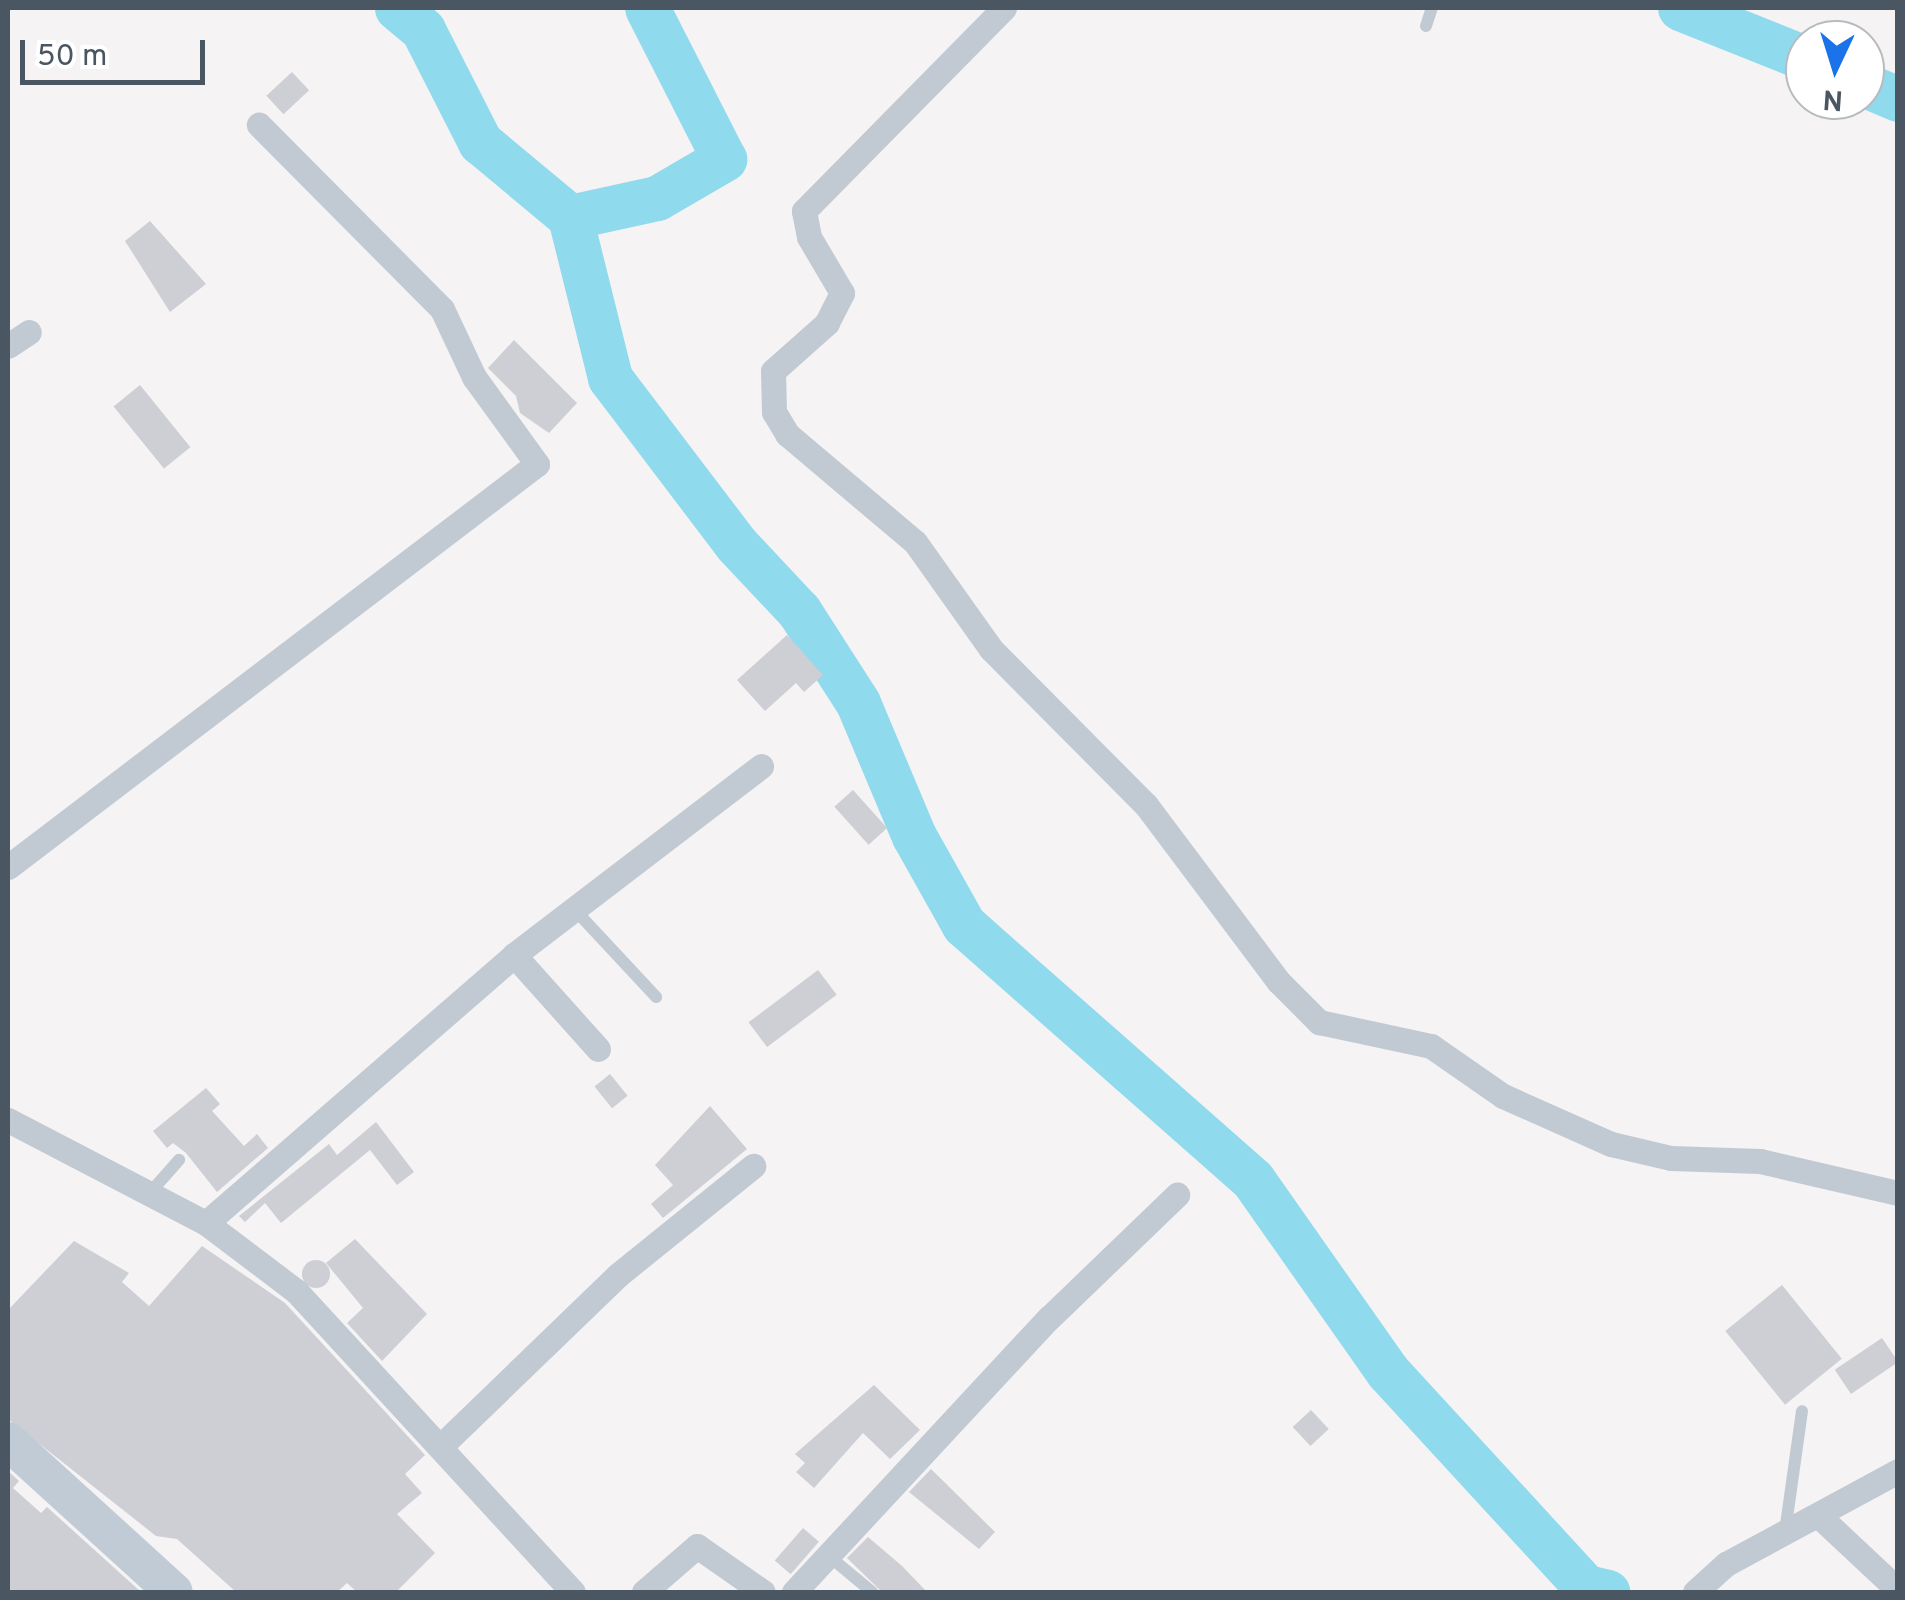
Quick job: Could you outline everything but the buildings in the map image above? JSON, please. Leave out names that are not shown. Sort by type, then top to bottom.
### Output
[{"type":"street","points":[[1004,8],[804,211],[809,237],[842,293],[838,310],[773,371],[774,412],[787,434],[915,542],[991,649],[1146,805],[1279,982],[1318,1022],[1431,1046],[1503,1096],[1611,1144],[1671,1158],[1780,1165],[1898,1193]]},
{"type":"street","points":[[8,866],[538,464],[474,376],[442,310],[259,125]]},
{"type":"street","points":[[206,1223],[514,956],[761,766]]},
{"type":"street","points":[[514,956],[598,1049]]},
{"type":"street","points":[[8,1120],[146,1197],[206,1223],[296,1290],[444,1444],[573,1592]]},
{"type":"street","points":[[444,1444],[618,1275],[754,1166]]},
{"type":"street","points":[[794,1592],[1048,1318],[1177,1195]]},
{"type":"street","points":[[8,1441],[174,1592]]},
{"type":"street","points":[[1694,1592],[1785,1532],[1898,1472]]},
{"type":"street","points":[[1819,1516],[1898,1590]]},
{"type":"street","points":[[644,1592],[698,1546],[763,1592]]},
{"type":"lane","points":[[1426,26],[1432,8]]},
{"type":"lane","points":[[575,910],[656,997]]},
{"type":"lane","points":[[146,1197],[180,1160]]},
{"type":"lane","points":[[1785,1532],[1802,1411]]},
{"type":"lane","points":[[830,1557],[872,1592]]},
{"type":"waterway","points":[[397,8],[423,30],[480,142],[570,217],[657,198],[724,159],[647,8]]},
{"type":"waterway","points":[[1680,8],[1785,50]]},
{"type":"waterway","points":[[1885,93],[1898,99]]},
{"type":"waterway","points":[[570,217],[610,378],[736,544],[799,611],[858,703],[914,836],[964,925],[1253,1180],[1388,1372],[1586,1587],[1607,1592]]}]
